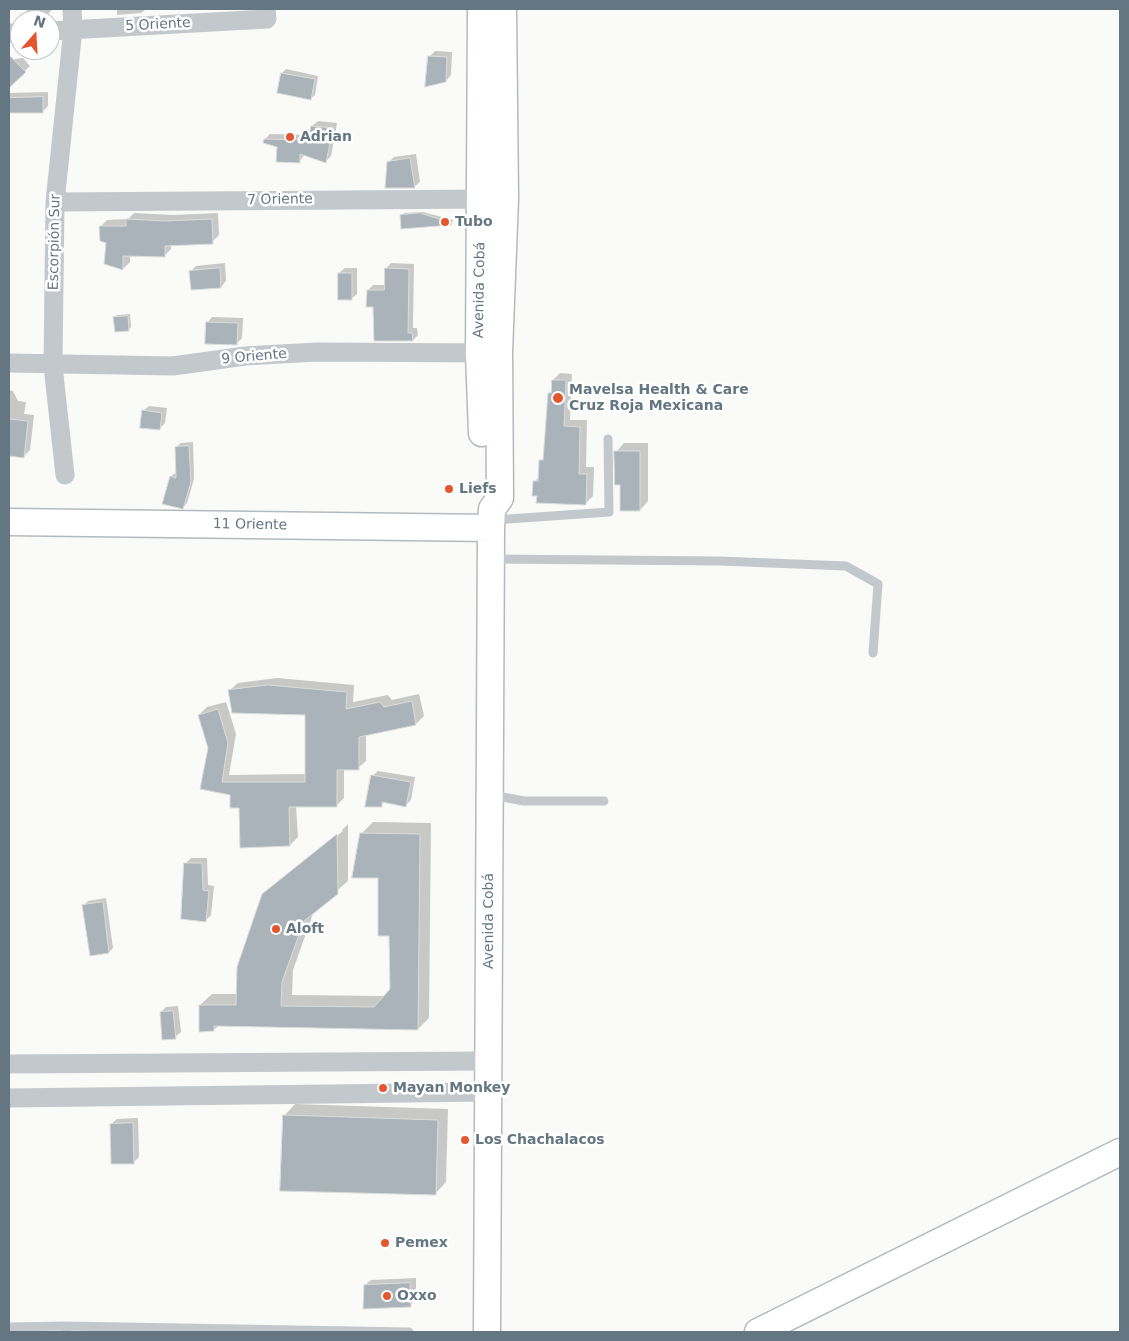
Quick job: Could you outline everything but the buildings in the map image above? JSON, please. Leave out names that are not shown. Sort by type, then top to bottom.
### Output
[{"type":"main road","name":"Avenida Cobá","points":[[480,9],[493,199]]},
{"type":"main road","name":"Avenida Cobá","points":[[487,1332],[491,559],[492,519],[500,498],[489,353],[493,199],[503,9]]},
{"type":"main road","name":"11 Oriente","points":[[9,522],[492,519]]},
{"type":"main road","points":[[758,1332],[1120,1152]]},
{"type":"street","name":"Escorpión Sur","points":[[65,475],[53,366],[55,202],[73,30],[72,9]]},
{"type":"street","name":"5 Oriente","points":[[60,31],[267,14]]},
{"type":"street","name":"7 Oriente","points":[[55,202],[493,199]]},
{"type":"street","name":"9 Oriente","points":[[9,363],[53,366],[173,366],[245,356],[317,352],[489,353]]},
{"type":"street","points":[[9,1064],[488,1061]]},
{"type":"street","points":[[9,1098],[488,1092]]},
{"type":"lane","points":[[492,519],[609,512],[608,439]]},
{"type":"lane","points":[[491,559],[711,560],[846,566],[878,584],[873,653]]},
{"type":"lane","points":[[490,795],[524,801],[604,801]]},
{"type":"lane","points":[[9,1326],[66,1329],[410,1332]]},
{"type":"place","name":"Adrian","points":[[290,137]]},
{"type":"place","name":"Tubo","points":[[445,222]]},
{"type":"place","name":"Mavelsa Health & Care Cruz Roja Mexicana","points":[[558,398]]},
{"type":"place","name":"Liefs","points":[[449,489]]},
{"type":"place","name":"Aloft","points":[[276,929]]},
{"type":"place","name":"Mayan Monkey","points":[[383,1088]]},
{"type":"place","name":"Los Chachalacos","points":[[465,1140]]},
{"type":"place","name":"Pemex","points":[[385,1243]]},
{"type":"place","name":"Oxxo","points":[[387,1296]]}]
